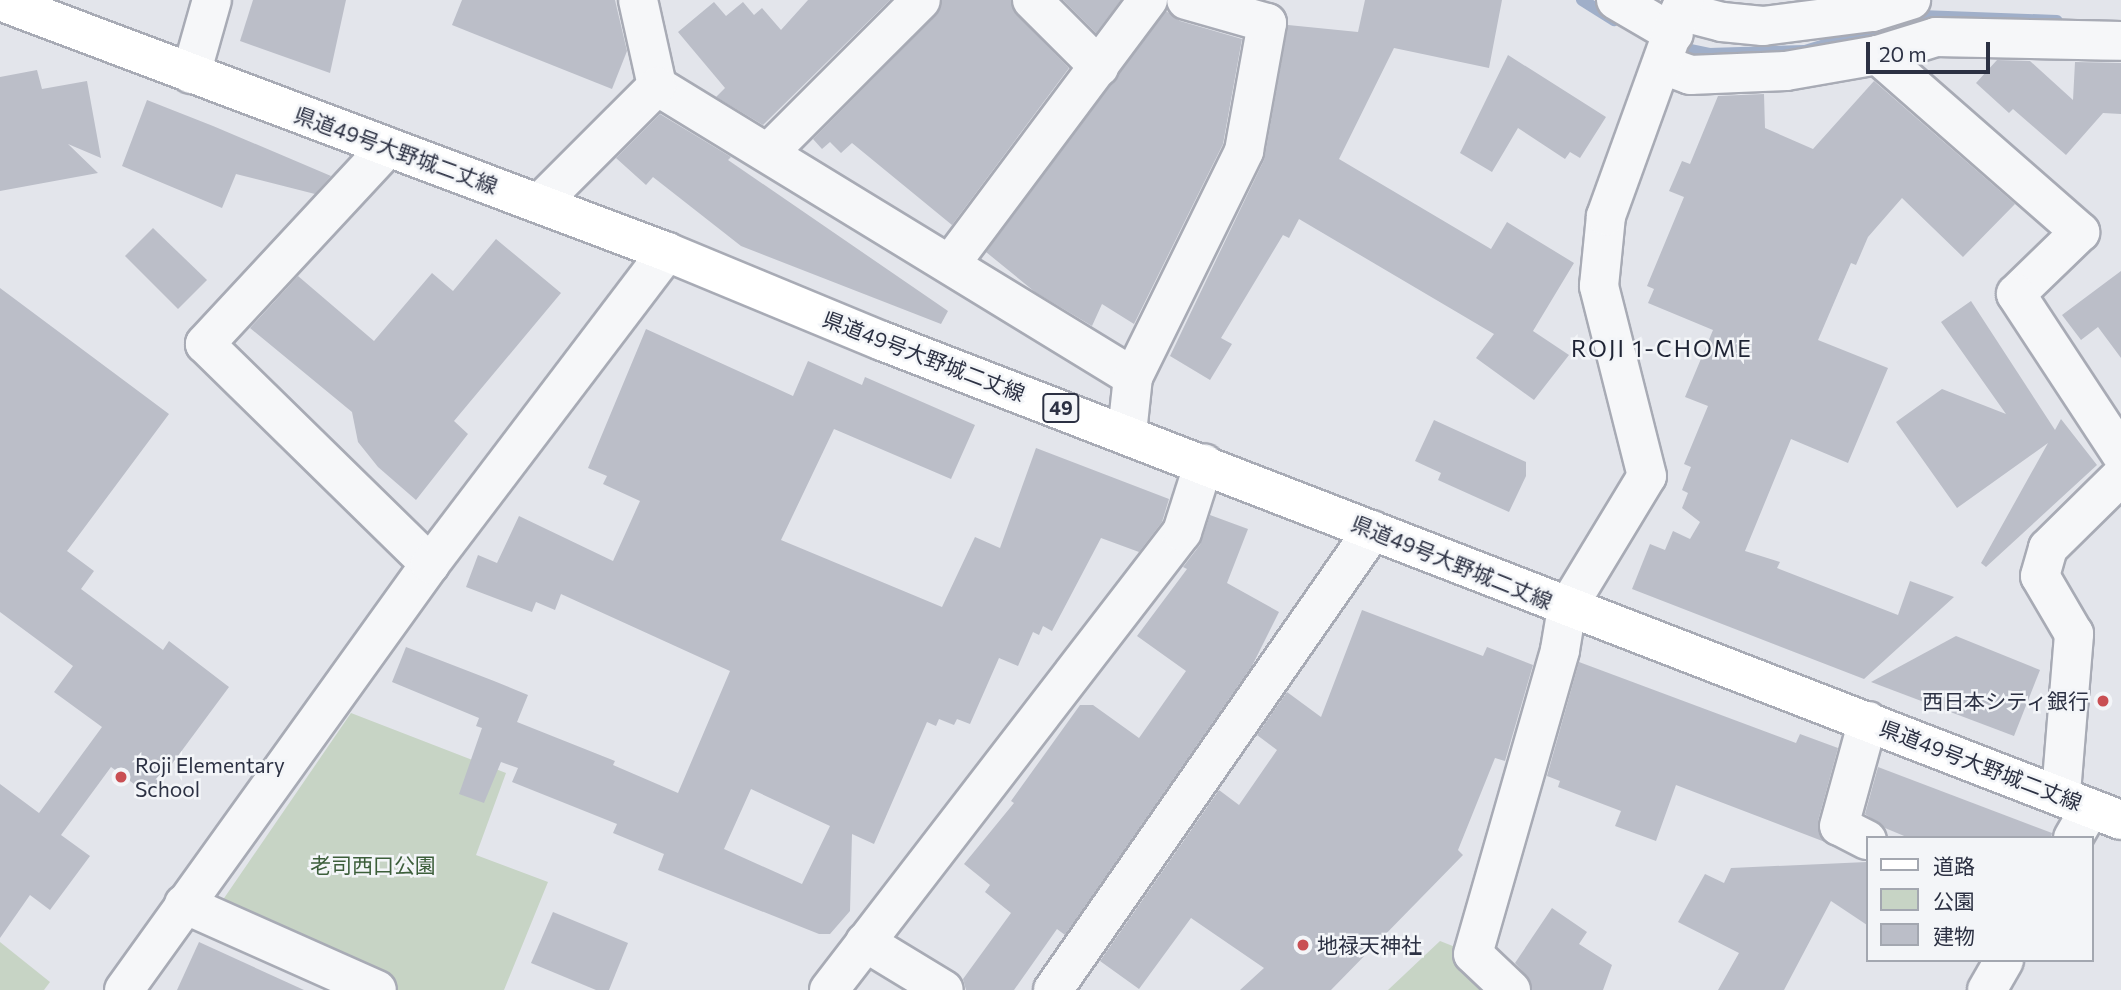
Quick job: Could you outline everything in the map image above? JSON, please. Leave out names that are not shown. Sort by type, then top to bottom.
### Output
[{"type":"main road","name":"県道49号大野城二丈線","points":[[0,1],[667,252],[883,341],[1204,463],[1567,608],[1868,721],[2086,815]]},
{"type":"street","points":[[191,75],[212,0]]},
{"type":"street","points":[[638,0],[657,86],[951,263],[1133,377]]},
{"type":"street","points":[[768,153],[921,0]]},
{"type":"street","points":[[1032,0],[1098,67]]},
{"type":"street","points":[[951,263],[1149,0]]},
{"type":"street","points":[[1126,433],[1133,377],[1244,151],[1267,23],[1186,0]]},
{"type":"street","points":[[1616,0],[1675,28],[1722,22],[1763,26],[1872,12],[1911,0]]},
{"type":"street","points":[[1675,28],[1690,75],[1786,71],[1878,55],[1936,37],[2121,41]]},
{"type":"street","points":[[1511,990],[1473,954],[1560,650],[1567,608],[1647,476],[1599,286],[1606,216],[1675,28]]},
{"type":"street","points":[[1878,55],[2080,232],[2016,294],[2121,454]]},
{"type":"street","points":[[540,203],[657,86]]},
{"type":"street","points":[[388,147],[205,344],[430,564]]},
{"type":"street","points":[[124,990],[430,564],[667,252]]},
{"type":"street","points":[[829,990],[1182,532],[1204,463]]},
{"type":"street","points":[[2086,815],[2074,634],[2040,576],[2048,548],[2121,476]]},
{"type":"street","points":[[1053,990],[1373,530]]},
{"type":"street","points":[[1866,840],[1839,826],[1868,721]]},
{"type":"street","points":[[184,904],[377,990]]},
{"type":"street","points":[[865,942],[944,990]]},
{"type":"street","points":[[1987,990],[2003,962]]},
{"type":"street","points":[[2020,962],[2021,990]]},
{"type":"green space","name":"老司西口公園","points":[[351,713],[506,773],[476,855],[548,882],[504,990],[396,990],[218,907]]},
{"type":"green space","points":[[1440,941],[1473,954],[1511,990],[1388,990]]},
{"type":"green space","points":[[0,942],[50,982],[44,990],[0,990]]},
{"type":"building","points":[[253,0],[346,0],[330,73],[240,41]]},
{"type":"building","points":[[462,0],[615,0],[627,51],[612,89],[452,25]]},
{"type":"building","points":[[808,0],[890,0],[763,125],[716,97],[725,88],[678,32],[714,2],[726,16],[743,2],[754,15],[762,8],[781,30]]},
{"type":"building","points":[[942,0],[1011,0],[1017,15],[1069,68],[952,225],[852,143],[841,153],[830,142],[822,149],[813,139],[936,15]]},
{"type":"building","points":[[1063,0],[1121,0],[1096,33]]},
{"type":"building","points":[[1365,0],[1502,0],[1489,68],[1394,48],[1339,159],[1491,249],[1507,222],[1574,263],[1533,331],[1569,355],[1534,400],[1476,358],[1494,334],[1299,219],[1289,238],[1283,235],[1221,338],[1232,344],[1210,380],[1170,356],[1264,160],[1288,25],[1358,32]]},
{"type":"building","points":[[1166,11],[1180,21],[1242,39],[1223,144],[1134,324],[1102,304],[1092,326],[1035,292],[986,252]]},
{"type":"building","points":[[1508,55],[1606,117],[1580,158],[1570,152],[1565,159],[1518,128],[1492,172],[1460,153]]},
{"type":"building","points":[[1997,60],[2030,61],[2073,100],[2075,62],[2121,63],[2121,114],[2103,113],[2066,155],[2013,109],[2009,113],[1976,83]]},
{"type":"building","points":[[37,70],[42,89],[87,81],[101,158],[68,144],[98,173],[0,191],[0,77]]},
{"type":"building","points":[[1874,81],[2015,204],[1963,257],[1902,198],[1868,237],[1856,265],[1851,263],[1818,340],[1888,368],[1848,463],[1791,439],[1745,551],[1780,562],[1777,568],[1898,615],[1910,581],[1954,597],[1864,679],[1632,589],[1650,544],[1665,550],[1673,531],[1690,539],[1700,522],[1682,508],[1688,493],[1682,490],[1691,467],[1684,464],[1708,406],[1685,397],[1713,330],[1648,303],[1654,289],[1647,286],[1684,197],[1669,191],[1682,161],[1690,164],[1718,96],[1764,94],[1765,128],[1813,149]]},
{"type":"building","points":[[147,100],[331,176],[315,194],[236,174],[222,208],[122,166]]},
{"type":"building","points":[[660,114],[731,157],[728,160],[948,311],[941,324],[741,246],[653,177],[646,185],[616,158]]},
{"type":"building","points":[[153,228],[207,280],[178,309],[125,256]]},
{"type":"building","points":[[496,239],[561,293],[454,421],[468,434],[416,500],[378,467],[358,442],[352,412],[250,328],[298,276],[374,341],[432,273],[453,291]]},
{"type":"building","points":[[2121,271],[2121,358],[2098,327],[2081,340],[2062,315]]},
{"type":"building","points":[[0,288],[169,414],[67,551],[94,571],[81,589],[163,650],[169,641],[229,687],[149,795],[111,767],[61,835],[90,856],[50,910],[30,895],[0,938],[0,784],[39,813],[102,727],[54,692],[73,666],[0,612]]},
{"type":"building","points":[[1971,301],[2055,430],[2061,419],[2097,465],[1986,567],[1981,563],[2048,443],[1957,508],[1896,422],[1942,389],[2006,414],[1941,322]]},
{"type":"building","points":[[646,329],[793,396],[808,361],[862,385],[865,377],[975,425],[951,479],[834,429],[781,540],[942,607],[975,537],[1000,548],[1036,448],[1169,499],[1162,522],[1139,552],[1101,538],[1052,631],[1043,626],[1039,635],[1033,632],[1018,666],[999,658],[970,724],[957,719],[954,725],[939,719],[936,726],[927,722],[874,844],[852,834],[850,911],[830,934],[819,934],[658,870],[664,854],[613,833],[617,824],[512,782],[518,768],[501,762],[484,803],[459,794],[482,728],[476,726],[479,718],[392,682],[406,647],[494,681],[528,695],[517,722],[615,761],[613,765],[678,793],[730,671],[561,594],[555,610],[536,602],[532,612],[466,587],[478,555],[497,563],[519,516],[613,561],[640,501],[603,484],[607,476],[588,468]],"holes":[[[751,789],[830,826],[802,884],[724,849]]]},
{"type":"building","points":[[1434,420],[1526,462],[1526,476],[1509,512],[1438,480],[1441,473],[1415,461]]},
{"type":"building","points":[[1210,515],[1248,529],[1227,583],[1279,612],[1252,666],[1065,935],[1057,929],[1014,990],[966,990],[963,979],[1011,913],[985,892],[990,885],[964,864],[1014,803],[1011,801],[1080,705],[1093,705],[1139,738],[1186,671],[1137,636],[1187,569],[1183,567],[1200,545]]},
{"type":"building","points":[[1362,610],[1483,656],[1487,647],[1533,665],[1505,761],[1495,758],[1458,850],[1463,855],[1331,990],[1240,990],[1264,968],[1191,918],[1139,989],[1100,961],[1219,790],[1239,805],[1277,750],[1257,735],[1287,692],[1321,717]]},
{"type":"building","points":[[1956,636],[2040,670],[2014,736],[1871,682]]},
{"type":"building","points":[[1579,662],[1796,743],[1800,734],[1838,748],[1818,821],[1825,842],[1676,785],[1656,841],[1615,826],[1621,811],[1558,787],[1560,781],[1547,776]]},
{"type":"building","points":[[1878,767],[2052,833],[2051,836],[1904,836],[1885,828],[1865,814]]},
{"type":"building","points":[[1866,862],[1866,924],[1831,901],[1784,990],[1718,990],[1739,953],[1678,922],[1705,874],[1724,883],[1731,868]]},
{"type":"building","points":[[1552,908],[1587,932],[1579,944],[1612,965],[1603,990],[1532,990],[1526,975],[1515,963]]},
{"type":"building","points":[[553,912],[628,943],[609,990],[596,990],[531,963]]},
{"type":"building","points":[[199,942],[304,990],[177,990]]},
{"type":"waterway","points":[[1582,0],[1614,20]]},
{"type":"waterway","points":[[1904,21],[1921,16],[2057,21]]},
{"type":"waterway","points":[[1672,46],[1709,54],[1805,51],[1884,27]]},
{"type":"place","name":"西日本シティ銀行","points":[[2103,701]]},
{"type":"place","name":"Roji Elementary School","points":[[121,777]]},
{"type":"place","name":"地禄天神社","points":[[1303,945]]},
{"type":"district","name":"ROJI 1-CHOME","points":[[1662,348]]}]
